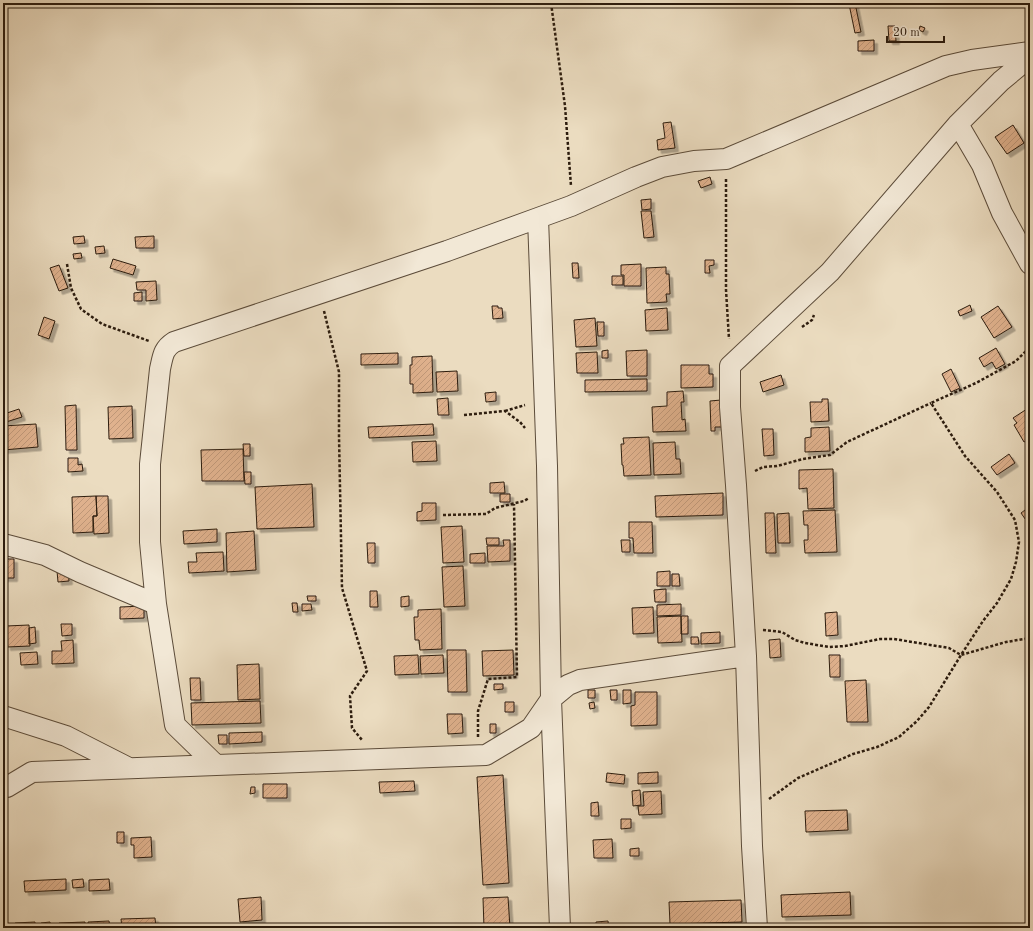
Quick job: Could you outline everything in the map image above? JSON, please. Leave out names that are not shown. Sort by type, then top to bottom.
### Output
[{"type":"street","points":[[216,765],[175,725],[156,604],[150,542],[150,464],[160,369],[167,347],[174,342],[447,251],[571,206],[662,167],[694,161],[726,159],[946,66],[972,60],[1030,52]]},
{"type":"street","points":[[758,928],[752,846],[746,656],[730,407],[730,366],[830,272],[958,124],[1002,81],[1030,57]]},
{"type":"street","points":[[958,124],[982,165],[1002,213],[1030,264]]},
{"type":"street","points":[[538,218],[547,466],[552,699],[560,928]]},
{"type":"street","points":[[3,544],[45,555],[80,572],[156,604]]},
{"type":"street","points":[[4,788],[32,772],[486,755],[531,728],[552,699],[568,685],[580,680],[746,656]]},
{"type":"street","points":[[3,716],[66,736],[131,768]]},
{"type":"path","points":[[551,3],[565,106],[571,182],[571,206]]},
{"type":"path","points":[[726,159],[726,290],[730,366]]},
{"type":"path","points":[[67,264],[72,288],[81,309],[102,324],[167,347]]},
{"type":"path","points":[[323,305],[339,372],[342,588],[367,671],[350,696],[352,728],[377,759]]},
{"type":"path","points":[[736,485],[746,475],[762,467],[777,466],[803,459],[830,455],[848,442],[976,382],[1016,361],[1030,347]]},
{"type":"path","points":[[752,813],[798,778],[853,754],[877,747],[899,737],[917,721],[929,707],[960,655],[997,603],[1011,579],[1016,562],[1019,542],[1015,520],[1004,500],[965,456],[931,403]]},
{"type":"path","points":[[464,415],[505,411],[529,431]]},
{"type":"path","points":[[443,515],[486,514],[495,508],[524,501],[530,497]]},
{"type":"path","points":[[478,755],[478,711],[488,678],[517,677],[513,522],[514,504]]},
{"type":"path","points":[[744,628],[782,632],[795,640],[804,643],[828,647],[845,646],[880,639],[894,639],[949,648],[960,655],[1006,642],[1030,638]]},
{"type":"building","points":[[855,3],[861,32],[855,33],[849,4]]},
{"type":"building","points":[[888,26],[895,26],[896,41],[889,41]]},
{"type":"building","points":[[920,26],[925,28],[923,32],[919,30]]},
{"type":"building","points":[[874,40],[874,51],[858,51],[858,41]]},
{"type":"building","points":[[671,122],[675,148],[658,150],[657,140],[665,138],[663,123]]},
{"type":"building","points":[[1013,125],[1024,143],[1007,154],[995,137]]},
{"type":"building","points":[[710,177],[712,184],[701,188],[698,181]]},
{"type":"building","points":[[651,199],[651,209],[642,210],[641,200]]},
{"type":"building","points":[[641,211],[651,211],[654,237],[644,238]]},
{"type":"building","points":[[84,236],[85,243],[74,244],[73,237]]},
{"type":"building","points":[[154,236],[154,248],[136,248],[135,237]]},
{"type":"building","points":[[104,246],[105,253],[96,254],[95,247]]},
{"type":"building","points":[[81,253],[82,258],[74,259],[73,254]]},
{"type":"building","points":[[113,259],[136,266],[133,275],[110,268]]},
{"type":"building","points":[[705,260],[714,260],[714,265],[709,266],[710,273],[705,273]]},
{"type":"building","points":[[572,263],[578,263],[579,278],[573,278]]},
{"type":"building","points":[[641,264],[641,286],[624,286],[624,275],[621,275],[621,265]]},
{"type":"building","points":[[59,265],[68,288],[59,291],[50,268]]},
{"type":"building","points":[[666,267],[666,274],[669,274],[670,294],[666,294],[667,302],[647,303],[646,268]]},
{"type":"building","points":[[612,276],[623,276],[623,285],[612,285]]},
{"type":"building","points":[[156,281],[157,300],[146,301],[146,290],[137,290],[136,282]]},
{"type":"building","points":[[142,292],[142,301],[134,301],[134,293]]},
{"type":"building","points":[[970,305],[972,311],[960,316],[958,311]]},
{"type":"building","points":[[492,306],[502,308],[503,318],[493,319]]},
{"type":"building","points":[[998,306],[1012,327],[994,338],[981,317]]},
{"type":"building","points":[[667,308],[668,330],[646,331],[645,310]]},
{"type":"building","points":[[44,317],[55,321],[49,339],[38,335]]},
{"type":"building","points":[[595,318],[597,346],[576,347],[574,320]]},
{"type":"building","points":[[597,322],[604,322],[604,336],[598,336]]},
{"type":"building","points":[[996,348],[1005,364],[996,369],[992,362],[984,367],[979,358]]},
{"type":"building","points":[[608,350],[608,358],[602,358],[602,351]]},
{"type":"building","points":[[647,350],[647,376],[627,376],[626,351]]},
{"type":"building","points":[[597,352],[598,373],[577,373],[576,353]]},
{"type":"building","points":[[398,353],[398,364],[361,365],[361,354]]},
{"type":"building","points":[[432,356],[433,392],[413,393],[413,384],[410,384],[410,365],[412,365],[412,357]]},
{"type":"building","points":[[681,365],[709,365],[709,374],[713,374],[713,387],[681,388]]},
{"type":"building","points":[[951,369],[960,388],[951,392],[942,374]]},
{"type":"building","points":[[457,371],[458,391],[437,392],[436,372]]},
{"type":"building","points":[[781,375],[784,385],[763,392],[760,382]]},
{"type":"building","points":[[647,379],[647,391],[585,392],[585,380]]},
{"type":"building","points":[[683,391],[684,402],[681,402],[682,420],[685,419],[686,431],[653,432],[652,407],[667,406],[667,392]]},
{"type":"building","points":[[496,392],[496,401],[486,402],[485,393]]},
{"type":"building","points":[[448,398],[449,415],[438,415],[437,399]]},
{"type":"building","points":[[822,399],[828,399],[829,421],[811,422],[810,402],[822,402]]},
{"type":"building","points":[[721,400],[722,427],[715,427],[715,431],[711,431],[710,401]]},
{"type":"building","points":[[76,405],[77,450],[66,450],[65,406]]},
{"type":"building","points":[[132,406],[133,438],[109,439],[108,407]]},
{"type":"building","points":[[1030,407],[1030,444],[1028,440],[1024,442],[1014,425],[1017,423],[1013,418]]},
{"type":"building","points":[[19,409],[22,417],[6,422],[4,414]]},
{"type":"building","points":[[36,424],[38,447],[3,450],[3,426]]},
{"type":"building","points":[[433,424],[434,435],[369,438],[368,427]]},
{"type":"building","points":[[829,427],[830,451],[805,452],[805,438],[811,437],[811,428]]},
{"type":"building","points":[[762,429],[773,429],[774,455],[764,456]]},
{"type":"building","points":[[649,437],[651,475],[624,476],[621,444],[624,444],[623,438]]},
{"type":"building","points":[[436,441],[437,461],[413,462],[412,442]]},
{"type":"building","points":[[675,442],[676,459],[680,459],[681,474],[654,475],[653,443]]},
{"type":"building","points":[[243,444],[250,444],[250,456],[244,456]]},
{"type":"building","points":[[243,449],[244,481],[202,481],[201,450]]},
{"type":"building","points":[[1009,454],[1015,463],[997,475],[991,467]]},
{"type":"building","points":[[68,458],[78,458],[78,465],[82,464],[83,471],[68,472]]},
{"type":"building","points":[[833,469],[834,508],[808,509],[807,488],[799,489],[799,470]]},
{"type":"building","points":[[244,472],[251,472],[251,484],[245,484]]},
{"type":"building","points":[[504,482],[505,493],[490,493],[490,483]]},
{"type":"building","points":[[312,484],[314,527],[257,529],[255,487]]},
{"type":"building","points":[[723,493],[723,515],[656,517],[655,496]]},
{"type":"building","points":[[500,494],[510,494],[510,502],[500,502]]},
{"type":"building","points":[[96,496],[108,496],[109,533],[94,534],[93,516],[97,516]]},
{"type":"building","points":[[96,496],[97,516],[93,516],[93,532],[73,533],[72,497]]},
{"type":"building","points":[[422,503],[436,503],[436,520],[417,521],[417,512],[422,511]]},
{"type":"building","points":[[1029,507],[1030,508],[1030,526],[1021,513]]},
{"type":"building","points":[[835,510],[837,552],[805,553],[804,540],[808,540],[808,525],[804,525],[803,511]]},
{"type":"building","points":[[765,513],[774,513],[776,553],[766,553]]},
{"type":"building","points":[[789,513],[790,543],[778,543],[777,514]]},
{"type":"building","points":[[629,522],[652,522],[653,553],[634,553],[633,538],[629,538]]},
{"type":"building","points":[[462,526],[464,562],[443,563],[441,527]]},
{"type":"building","points":[[217,529],[217,542],[184,544],[183,531]]},
{"type":"building","points":[[254,531],[256,570],[227,572],[226,533]]},
{"type":"building","points":[[486,538],[499,538],[499,545],[487,545]]},
{"type":"building","points":[[503,540],[510,540],[510,561],[488,562],[487,546],[504,546]]},
{"type":"building","points":[[621,540],[630,540],[630,552],[622,552]]},
{"type":"building","points":[[367,543],[375,543],[375,563],[368,563]]},
{"type":"building","points":[[223,552],[224,571],[189,573],[188,562],[197,562],[196,553]]},
{"type":"building","points":[[485,553],[485,563],[470,563],[470,554]]},
{"type":"building","points":[[3,559],[14,559],[14,578],[3,578]]},
{"type":"building","points":[[463,566],[465,606],[444,607],[442,567]]},
{"type":"building","points":[[68,570],[69,581],[58,582],[57,571]]},
{"type":"building","points":[[670,571],[670,586],[657,586],[657,572]]},
{"type":"building","points":[[672,574],[679,574],[680,586],[672,586]]},
{"type":"building","points":[[666,589],[666,602],[655,602],[654,590]]},
{"type":"building","points":[[370,591],[377,591],[378,607],[370,607]]},
{"type":"building","points":[[307,596],[316,596],[316,601],[308,601]]},
{"type":"building","points":[[409,596],[409,606],[401,607],[401,597]]},
{"type":"building","points":[[292,603],[297,603],[298,612],[293,612]]},
{"type":"building","points":[[302,604],[311,604],[312,610],[302,611]]},
{"type":"building","points":[[681,604],[681,615],[657,616],[657,605]]},
{"type":"building","points":[[144,606],[144,618],[120,619],[120,607]]},
{"type":"building","points":[[653,607],[654,633],[633,634],[632,608]]},
{"type":"building","points":[[441,609],[442,649],[420,650],[419,640],[415,640],[414,617],[418,617],[418,610]]},
{"type":"building","points":[[837,612],[838,635],[826,636],[825,613]]},
{"type":"building","points":[[681,616],[682,642],[658,643],[657,617]]},
{"type":"building","points":[[681,616],[688,616],[688,634],[681,634]]},
{"type":"building","points":[[61,624],[72,624],[72,635],[62,636]]},
{"type":"building","points":[[29,625],[30,646],[7,647],[6,626]]},
{"type":"building","points":[[35,627],[36,643],[29,644],[29,628]]},
{"type":"building","points":[[720,632],[720,643],[701,644],[701,633]]},
{"type":"building","points":[[691,637],[698,637],[699,644],[691,644]]},
{"type":"building","points":[[780,639],[781,657],[770,658],[769,640]]},
{"type":"building","points":[[73,640],[74,663],[52,664],[52,651],[62,651],[61,641]]},
{"type":"building","points":[[447,650],[466,650],[467,692],[448,692]]},
{"type":"building","points":[[513,650],[514,675],[483,676],[482,651]]},
{"type":"building","points":[[37,652],[38,664],[21,665],[20,653]]},
{"type":"building","points":[[418,655],[419,674],[395,675],[394,656]]},
{"type":"building","points":[[443,655],[444,673],[421,674],[420,656]]},
{"type":"building","points":[[829,655],[840,655],[840,677],[830,677]]},
{"type":"building","points":[[259,664],[260,699],[238,700],[237,665]]},
{"type":"building","points":[[190,678],[200,678],[201,700],[191,700]]},
{"type":"building","points":[[866,680],[868,722],[847,722],[845,681]]},
{"type":"building","points":[[494,684],[503,684],[503,689],[494,690]]},
{"type":"building","points":[[588,690],[595,690],[595,698],[588,698]]},
{"type":"building","points":[[610,690],[617,690],[617,700],[611,700]]},
{"type":"building","points":[[623,690],[631,690],[631,703],[623,704]]},
{"type":"building","points":[[635,692],[657,692],[657,725],[631,726],[631,706],[635,705]]},
{"type":"building","points":[[260,701],[261,723],[192,725],[191,703]]},
{"type":"building","points":[[505,702],[514,702],[514,712],[505,712]]},
{"type":"building","points":[[594,702],[595,708],[590,709],[589,703]]},
{"type":"building","points":[[447,714],[462,714],[463,733],[448,734]]},
{"type":"building","points":[[490,724],[496,724],[496,733],[490,733]]},
{"type":"building","points":[[262,732],[262,742],[229,744],[229,733]]},
{"type":"building","points":[[218,735],[227,735],[227,744],[219,744]]},
{"type":"building","points":[[658,772],[658,783],[638,784],[638,773]]},
{"type":"building","points":[[607,773],[625,775],[624,784],[606,782]]},
{"type":"building","points":[[503,775],[509,883],[483,885],[477,777]]},
{"type":"building","points":[[414,781],[415,791],[380,793],[379,782]]},
{"type":"building","points":[[263,784],[287,784],[287,798],[263,798]]},
{"type":"building","points":[[251,787],[255,787],[255,793],[250,794]]},
{"type":"building","points":[[640,790],[641,805],[633,806],[632,791]]},
{"type":"building","points":[[661,791],[662,814],[639,815],[638,806],[644,806],[643,792]]},
{"type":"building","points":[[598,802],[599,816],[591,816],[591,803]]},
{"type":"building","points":[[847,810],[848,830],[806,832],[805,811]]},
{"type":"building","points":[[621,819],[631,819],[631,828],[621,829]]},
{"type":"building","points":[[117,832],[124,832],[124,843],[117,843]]},
{"type":"building","points":[[151,837],[152,857],[134,858],[134,845],[131,845],[131,838]]},
{"type":"building","points":[[612,839],[613,858],[594,858],[593,840]]},
{"type":"building","points":[[639,848],[639,856],[630,856],[630,849]]},
{"type":"building","points":[[66,879],[66,890],[25,892],[24,881]]},
{"type":"building","points":[[83,879],[84,887],[73,888],[72,880]]},
{"type":"building","points":[[109,879],[110,890],[89,891],[89,880]]},
{"type":"building","points":[[850,892],[851,915],[782,917],[781,895]]},
{"type":"building","points":[[261,897],[262,920],[240,922],[238,899]]},
{"type":"building","points":[[508,897],[510,928],[484,928],[483,898]]},
{"type":"building","points":[[741,900],[742,922],[670,924],[669,902]]},
{"type":"building","points":[[155,918],[156,928],[122,928],[121,919]]},
{"type":"building","points":[[109,921],[110,927],[114,928],[89,928],[88,922]]},
{"type":"building","points":[[608,921],[609,928],[596,928],[596,922]]},
{"type":"building","points":[[35,922],[35,928],[16,928],[15,923]]},
{"type":"building","points":[[50,922],[51,928],[41,928],[41,923]]},
{"type":"building","points":[[85,922],[85,928],[60,928],[59,923]]}]
